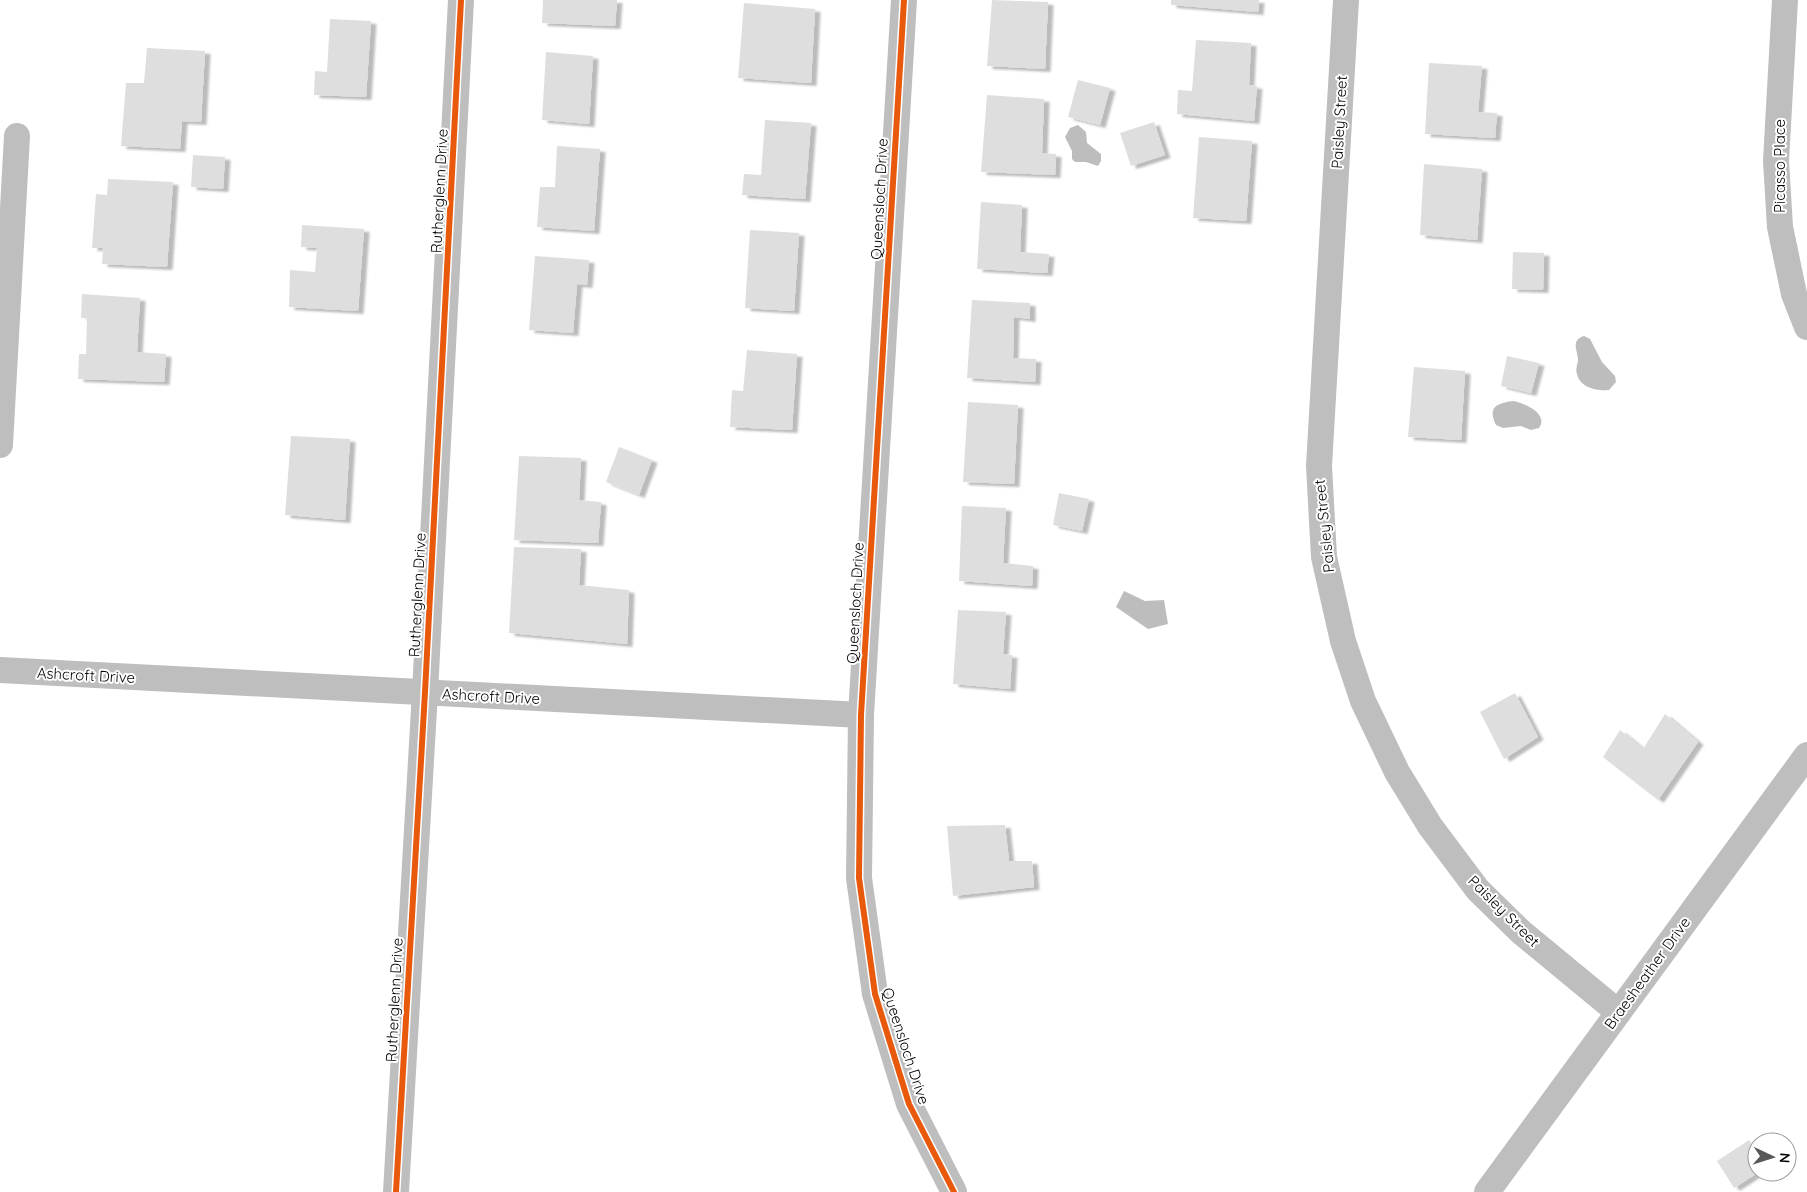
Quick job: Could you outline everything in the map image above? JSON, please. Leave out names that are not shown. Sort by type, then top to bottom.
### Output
[{"type":"street","name":"Rutherglenn Drive","points":[[396,1192],[462,0]]},
{"type":"street","name":"Queensloch Drive","points":[[904,0],[861,715],[859,878],[874,994],[909,1104],[954,1192]]},
{"type":"street","name":"Paisley Street","points":[[1346,0],[1318,466],[1324,557],[1343,641],[1367,710],[1397,772],[1430,826],[1478,890],[1521,932],[1618,1012]]},
{"type":"street","name":"Picasso Place","points":[[1785,0],[1776,161],[1780,227],[1794,294],[1807,327]]},
{"type":"street","points":[[0,445],[17,136]]},
{"type":"street","name":"Ashcroft Drive","points":[[0,670],[861,715]]},
{"type":"street","name":"Braesheather Drive","points":[[1487,1192],[1807,755]]},
{"type":"shaded area","points":[[1078,125],[1086,132],[1087,143],[1101,154],[1101,161],[1098,166],[1086,162],[1075,162],[1072,159],[1072,151],[1065,137],[1070,128]]},
{"type":"shaded area","points":[[1584,336],[1590,339],[1602,362],[1615,376],[1616,382],[1609,390],[1590,388],[1579,379],[1576,372],[1578,359],[1576,342]]},
{"type":"shaded area","points":[[1513,401],[1524,404],[1538,414],[1541,418],[1539,428],[1531,430],[1521,426],[1503,428],[1496,425],[1493,419],[1495,407],[1502,403]]},
{"type":"shaded area","points":[[1124,591],[1145,601],[1164,600],[1168,624],[1148,629],[1116,607]]},
{"type":"building","points":[[543,0],[617,0],[615,26],[542,23]]},
{"type":"building","points":[[992,0],[1048,2],[1045,69],[987,66]]},
{"type":"building","points":[[1171,0],[1259,0],[1258,12],[1171,5]]},
{"type":"building","points":[[744,3],[815,9],[811,83],[738,78]]},
{"type":"building","points":[[330,19],[371,21],[366,97],[314,95],[315,71],[327,72]]},
{"type":"building","points":[[1196,40],[1251,43],[1249,85],[1257,86],[1254,121],[1177,114],[1178,90],[1192,91]]},
{"type":"building","points":[[147,48],[205,51],[201,122],[182,121],[180,149],[121,146],[126,83],[144,83]]},
{"type":"building","points":[[546,52],[593,56],[589,124],[542,120]]},
{"type":"building","points":[[1429,63],[1482,66],[1478,112],[1497,113],[1495,138],[1425,134]]},
{"type":"building","points":[[1078,80],[1110,88],[1100,125],[1068,117]]},
{"type":"building","points":[[987,95],[1044,99],[1042,153],[1056,154],[1055,175],[981,172]]},
{"type":"building","points":[[765,120],[811,123],[805,199],[742,195],[744,174],[761,175]]},
{"type":"building","points":[[1154,122],[1165,155],[1131,166],[1120,133]]},
{"type":"building","points":[[1199,137],[1252,141],[1246,221],[1193,218]]},
{"type":"building","points":[[557,146],[600,149],[594,231],[537,227],[540,187],[555,187]]},
{"type":"building","points":[[193,155],[225,157],[223,189],[191,187]]},
{"type":"building","points":[[1424,164],[1482,169],[1477,240],[1420,235]]},
{"type":"building","points":[[108,179],[173,182],[167,267],[102,264],[103,248],[92,248],[96,194],[107,195]]},
{"type":"building","points":[[981,202],[1022,205],[1020,252],[1049,254],[1047,273],[977,269]]},
{"type":"building","points":[[302,225],[364,229],[358,311],[289,307],[290,270],[315,272],[317,248],[301,247]]},
{"type":"building","points":[[750,230],[799,233],[794,311],[745,308]]},
{"type":"building","points":[[1513,252],[1544,253],[1543,290],[1512,289]]},
{"type":"building","points":[[535,256],[589,260],[587,285],[577,284],[573,333],[529,330]]},
{"type":"building","points":[[82,294],[140,298],[137,352],[166,354],[164,382],[78,379],[79,354],[86,354],[87,318],[81,318]]},
{"type":"building","points":[[972,300],[1030,303],[1030,319],[1014,317],[1013,358],[1036,359],[1035,382],[967,378]]},
{"type":"building","points":[[747,350],[797,354],[792,430],[730,427],[732,390],[743,391]]},
{"type":"building","points":[[1507,356],[1539,363],[1531,393],[1501,386]]},
{"type":"building","points":[[1414,367],[1465,371],[1461,440],[1408,437]]},
{"type":"building","points":[[968,402],[1018,405],[1014,484],[963,482]]},
{"type":"building","points":[[291,436],[350,439],[345,520],[285,515]]},
{"type":"building","points":[[619,447],[652,460],[639,495],[606,482]]},
{"type":"building","points":[[519,456],[581,458],[579,500],[601,502],[598,543],[514,540]]},
{"type":"building","points":[[1059,493],[1089,499],[1082,531],[1053,525]]},
{"type":"building","points":[[962,506],[1006,508],[1003,563],[1033,566],[1032,586],[959,581]]},
{"type":"building","points":[[514,547],[581,549],[579,585],[629,590],[627,644],[509,633]]},
{"type":"building","points":[[958,610],[1006,612],[1003,654],[1012,655],[1010,689],[953,684]]},
{"type":"building","points":[[1515,693],[1538,737],[1504,759],[1480,712]]},
{"type":"building","points":[[1665,714],[1698,742],[1658,800],[1603,757],[1620,730],[1643,749]]},
{"type":"building","points":[[1005,825],[1009,861],[1032,861],[1034,887],[953,896],[947,826]]},
{"type":"building","points":[[1747,1141],[1747,1180],[1734,1188],[1717,1161]]},
{"type":"cycle path","points":[[396,1192],[425,692],[461,0]]},
{"type":"cycle path","points":[[904,0],[861,715],[859,878],[875,994],[909,1104],[954,1192]]}]
